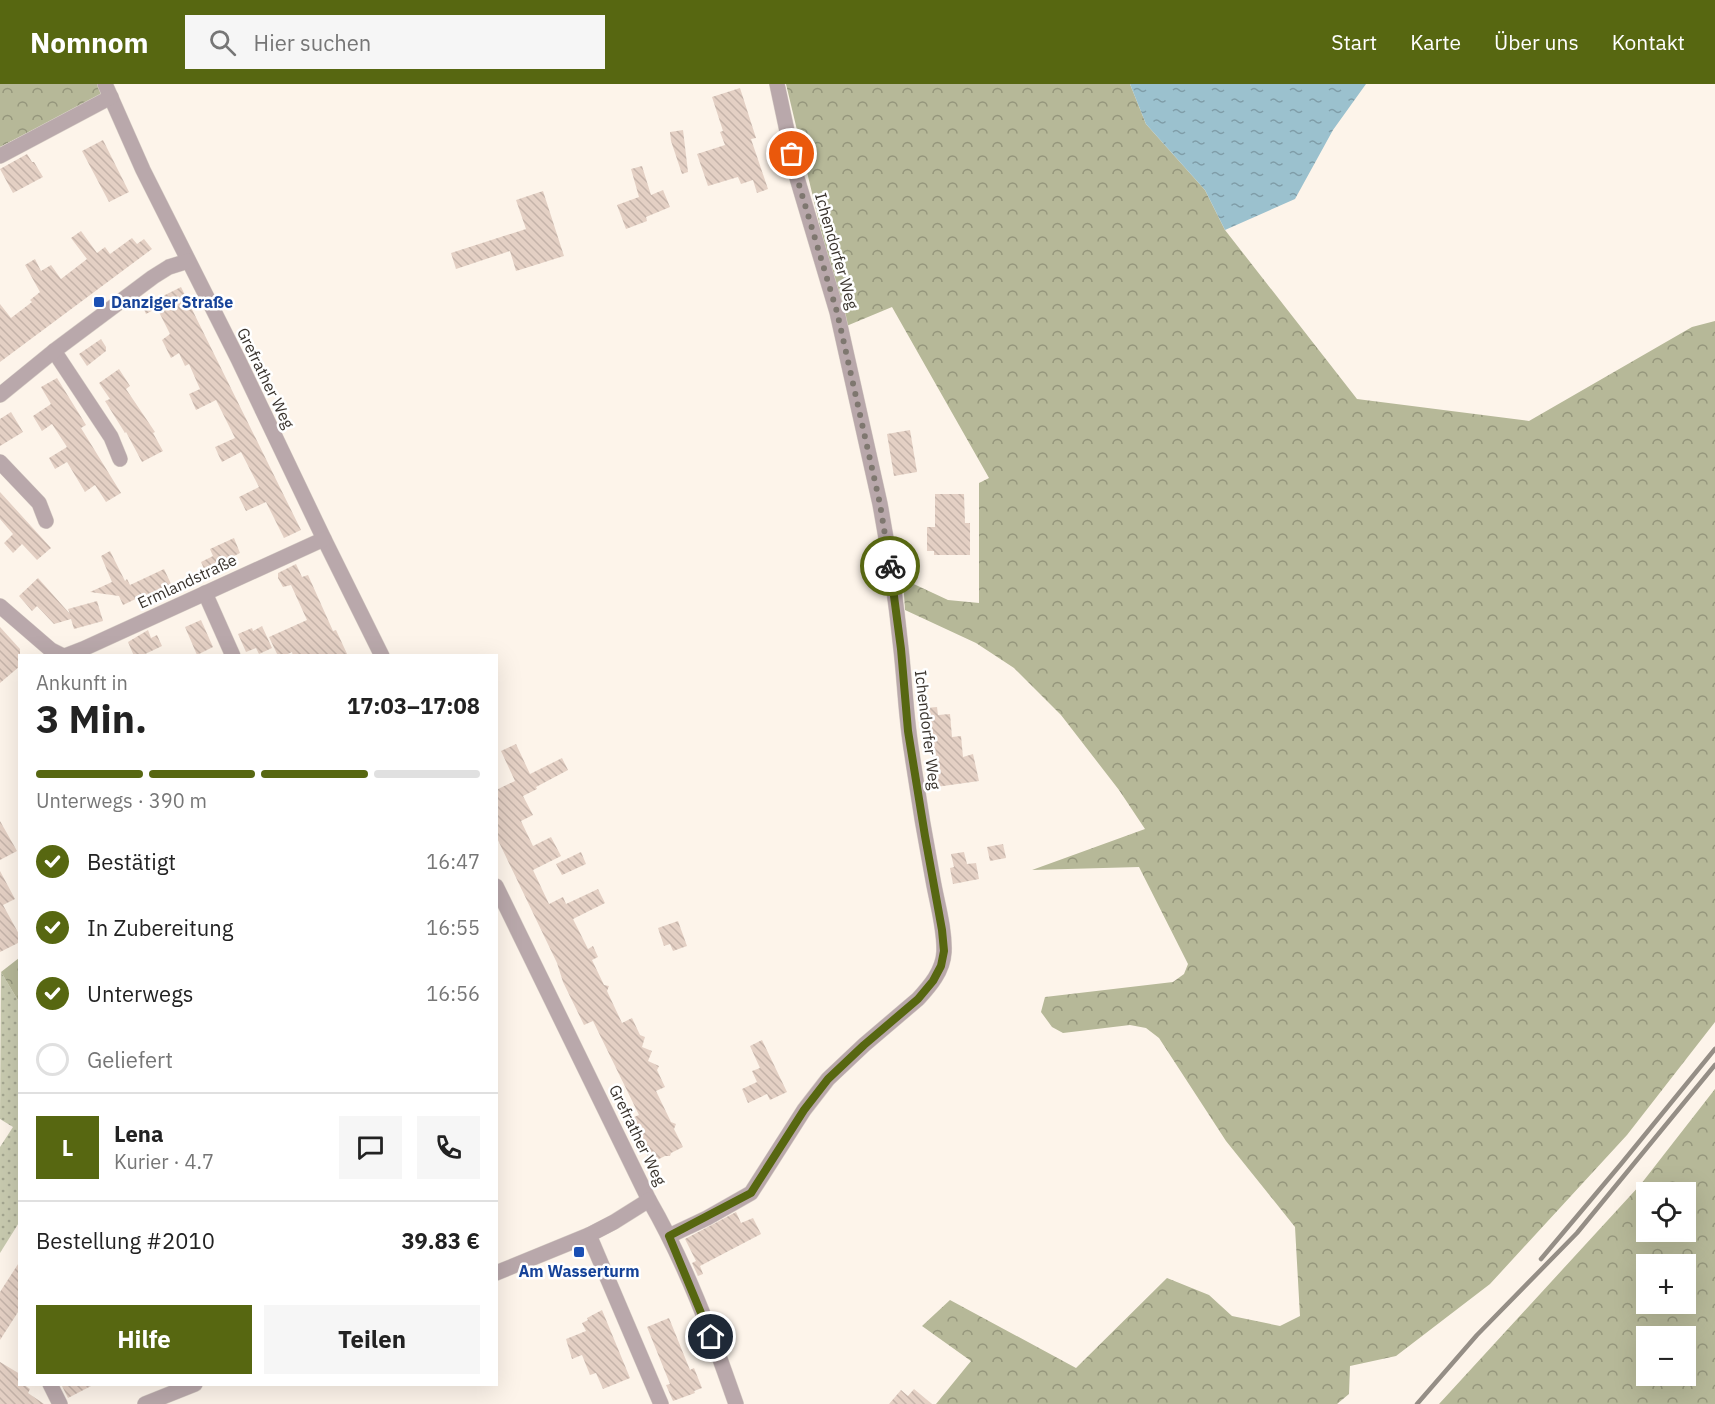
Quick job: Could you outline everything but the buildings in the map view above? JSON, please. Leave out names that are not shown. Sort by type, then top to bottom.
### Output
[{"type":"street","name":"Ichendorfer Weg","points":[[669,1236],[751,1193],[818,1090],[840,1067],[918,999],[938,974],[944,951],[908,731],[901,649],[884,523],[837,312],[797,178],[777,84]]},
{"type":"street","name":"Grefrather Weg","points":[[108,91],[143,170],[238,359],[381,654]]},
{"type":"street","points":[[0,156],[108,91]]},
{"type":"street","points":[[0,395],[54,351],[153,277],[170,267],[188,261]]},
{"type":"street","points":[[54,351],[111,437],[120,459]]},
{"type":"street","points":[[0,462],[39,503],[46,521]]},
{"type":"street","name":"Ermlandstraße","points":[[69,654],[324,539]]},
{"type":"street","points":[[205,592],[232,654]]},
{"type":"street","name":"Ermlandstraße","points":[[0,606],[51,650],[60,654]]},
{"type":"street","name":"Grefrather Weg","points":[[498,890],[649,1200],[669,1236],[720,1357],[736,1404]]},
{"type":"street","points":[[498,1272],[590,1235],[649,1200]]},
{"type":"street","points":[[590,1235],[661,1404]]},
{"type":"street","points":[[51,1386],[60,1404]]},
{"type":"street","points":[[145,1404],[190,1386]]},
{"type":"green space","points":[[0,84],[98,84],[103,94],[0,147]]},
{"type":"green space","points":[[786,84],[1130,84],[1146,124],[1205,190],[1225,230],[1357,399],[1529,421],[1692,327],[1715,321],[1715,1022],[1627,1135],[1490,1284],[1396,1356],[1350,1366],[1349,1394],[1337,1404],[936,1404],[971,1361],[922,1326],[950,1300],[1076,1368],[1167,1278],[1209,1295],[1232,1316],[1280,1326],[1300,1316],[1295,1227],[1226,1141],[1159,1038],[1146,1028],[1130,1025],[1063,1033],[1052,1027],[1041,1012],[1045,997],[1173,982],[1184,974],[1188,964],[1139,867],[1032,870],[1145,829],[1119,790],[1061,715],[1014,668],[976,643],[905,610],[903,579],[948,600],[979,603],[979,483],[989,478],[892,307],[844,327]]},
{"type":"green space","points":[[18,959],[18,1000],[1,972]]},
{"type":"green space","points":[[1,972],[18,1000],[18,1224],[0,1253],[0,1147],[13,1127],[0,1119]]},
{"type":"green space","points":[[1715,1089],[1715,1404],[1439,1404],[1636,1189],[1636,1242],[1696,1242],[1696,1182],[1643,1182]]},
{"type":"water","points":[[1130,84],[1366,84],[1333,130],[1295,199],[1225,230],[1205,190],[1146,124]]},
{"type":"railway","points":[[1541,1259],[1715,1049]]},
{"type":"railway","points":[[1417,1404],[1477,1335],[1577,1233],[1715,1065]]},
{"type":"way so far","points":[[792,154],[837,312],[880,504],[890,566]]},
{"type":"place","name":"Danziger Straße","points":[[99,302]]},
{"type":"place","name":"Am Wasserturm","points":[[579,1252]]},
{"type":"route","points":[[711,1337],[669,1236],[751,1193],[818,1090],[864,1045],[918,999],[938,974],[943,959],[942,930],[908,731],[901,649],[890,566]]}]
